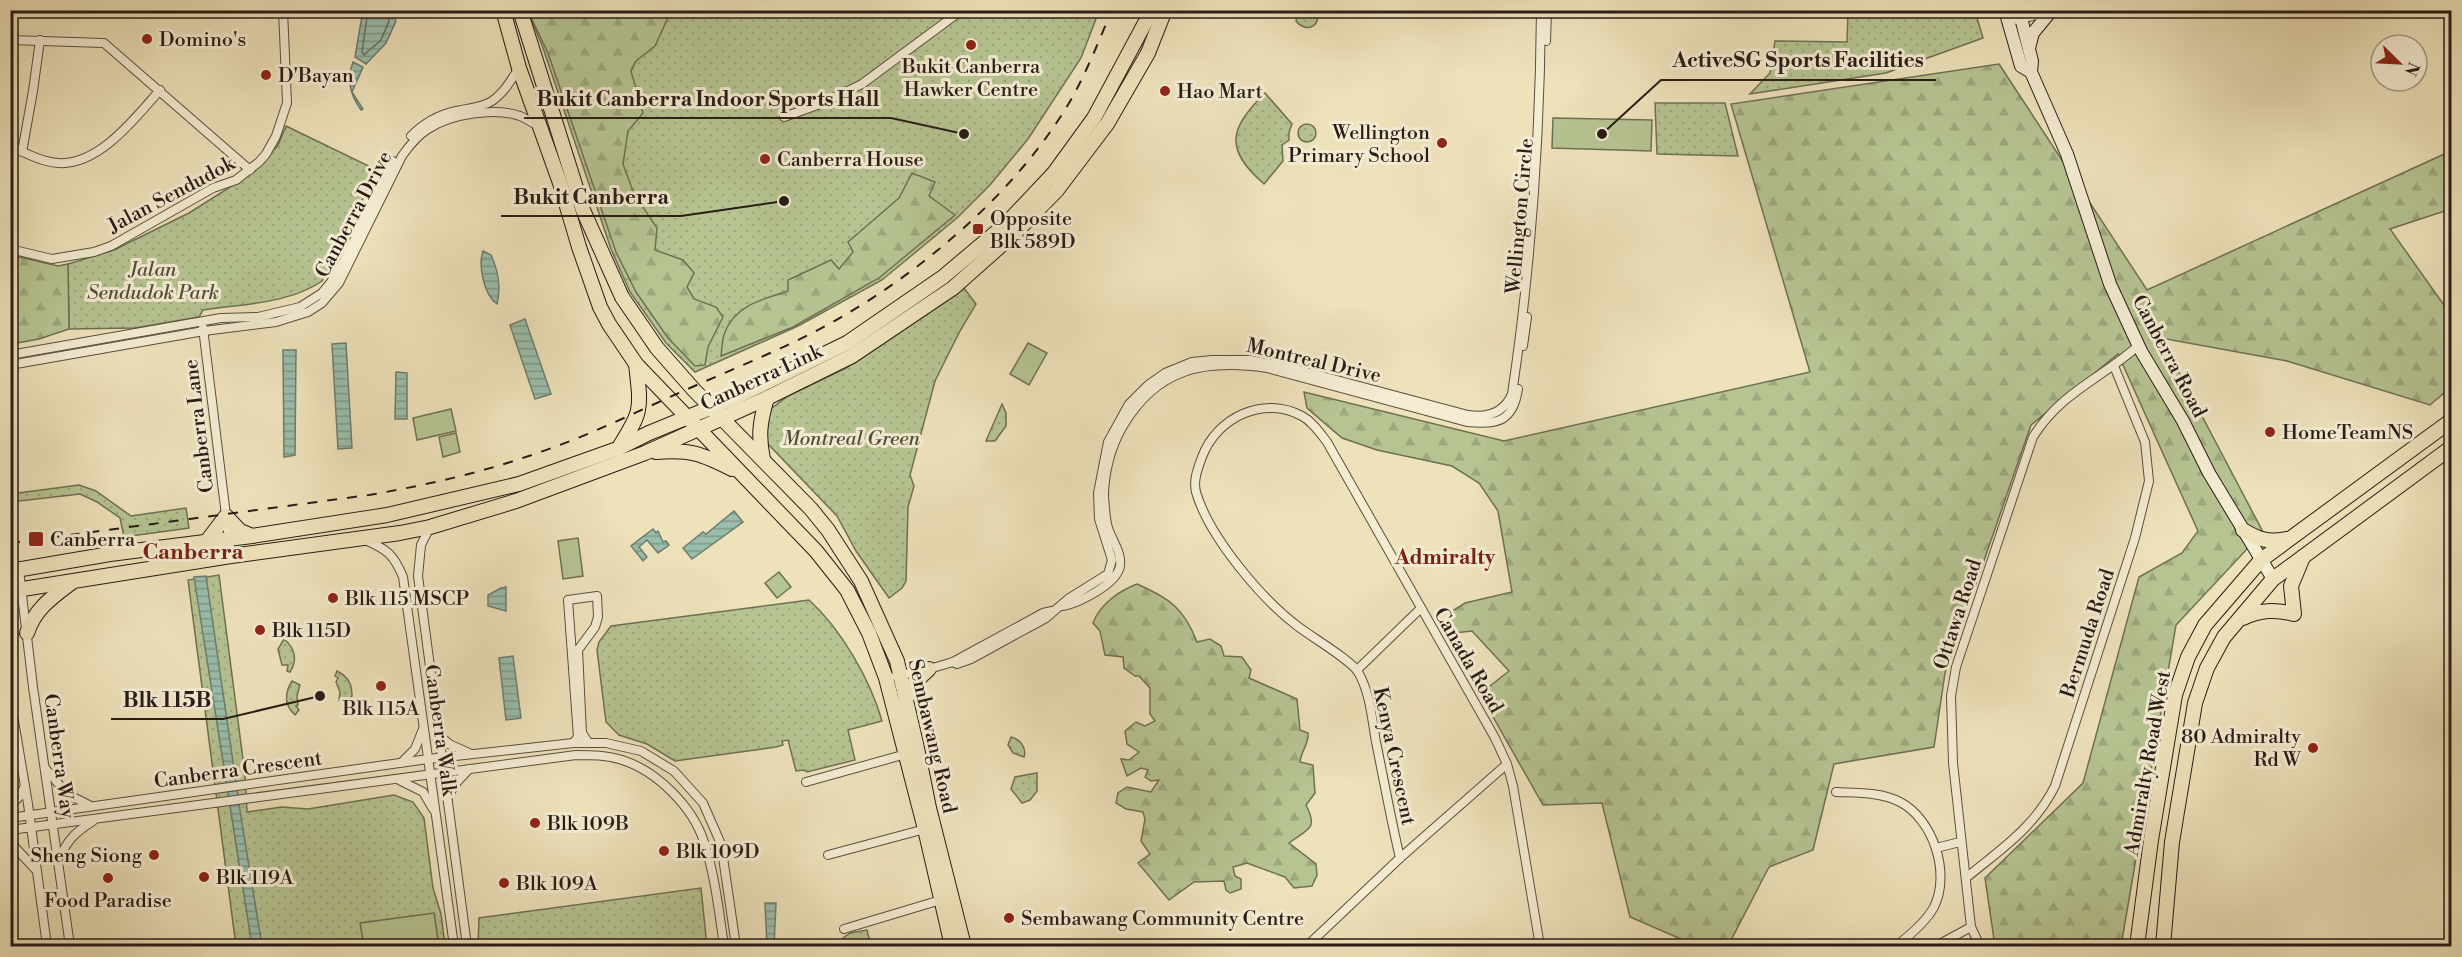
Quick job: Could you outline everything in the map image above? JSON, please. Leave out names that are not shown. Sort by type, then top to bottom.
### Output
[{"type":"main road","name":"Sembawang Road","points":[[503,10],[519,68],[543,128],[579,248],[600,307],[636,364],[685,417],[796,528],[847,590],[893,676],[905,702],[946,898],[951,946]]},
{"type":"main road","name":"Sembawang Road","points":[[520,10],[583,210],[622,297],[657,348],[694,390],[811,508],[861,581],[897,661],[893,676],[906,754],[925,829],[946,898],[964,946]]},
{"type":"main road","name":"Canberra Link","points":[[16,590],[430,527],[516,501],[645,453],[698,428],[732,399],[847,343],[943,277],[1006,224],[1054,173],[1094,118],[1152,10]]},
{"type":"main road","name":"Canberra Link","points":[[15,570],[110,554],[252,536],[387,515],[519,484],[617,449],[685,417],[716,412],[767,398],[852,356],[952,288],[1015,233],[1057,190],[1107,124],[1148,53],[1166,10]]},
{"type":"main road","name":"Canberra Road","points":[[2004,10],[2021,66],[2031,72]]},
{"type":"main road","points":[[2029,50],[2033,33],[2048,11]]},
{"type":"main road","name":"Canberra Road","points":[[2020,15],[2032,61],[2031,72],[2067,154],[2110,284],[2139,345],[2273,579]]},
{"type":"main road","points":[[600,307],[609,307],[622,297]]},
{"type":"main road","points":[[617,449],[636,420],[640,405],[636,364]]},
{"type":"main road","points":[[694,390],[732,399]]},
{"type":"main road","points":[[763,459],[758,437],[767,398]]},
{"type":"main road","name":"Admiralty Road West","points":[[2137,946],[2171,717],[2182,671],[2205,625],[2261,560],[2451,420]]},
{"type":"main road","name":"Admiralty Road West","points":[[2163,946],[2172,842],[2195,704],[2207,668],[2223,636],[2273,579],[2451,447]]},
{"type":"main road","points":[[2398,459],[2416,450],[2424,449],[2431,451],[2436,458]]},
{"type":"main road","points":[[645,453],[680,450],[700,454],[742,473]]},
{"type":"main road","points":[[796,528],[792,516],[793,511],[796,507],[811,508]]},
{"type":"main road","points":[[207,541],[226,516],[240,531],[252,536]]},
{"type":"main road","points":[[2243,530],[2258,539],[2269,542],[2291,537]]},
{"type":"main road","points":[[2238,620],[2258,611],[2281,610],[2294,614],[2291,586],[2304,555]]},
{"type":"main road","points":[[27,633],[32,620],[42,606],[72,582]]},
{"type":"main road","points":[[905,702],[913,684],[929,669]]},
{"type":"main road","points":[[2148,862],[2158,844],[2172,842]]},
{"type":"street","name":"Jalan Sendudok","points":[[10,249],[52,259],[94,252],[111,246],[213,188],[236,180],[250,170],[271,145],[286,103],[283,10]]},
{"type":"street","points":[[784,117],[823,103],[861,84],[962,10]]},
{"type":"street","name":"Wellington Circle","points":[[1500,416],[1512,394],[1527,264],[1540,97],[1541,10]]},
{"type":"street","name":"Wellington Circle","points":[[1500,416],[1511,410],[1516,399],[1531,284],[1542,148],[1547,10]]},
{"type":"street","points":[[2008,23],[2020,15],[2048,11]]},
{"type":"street","points":[[10,40],[104,43],[250,170]]},
{"type":"street","points":[[22,152],[40,40]]},
{"type":"street","name":"Canberra Drive","points":[[10,355],[221,318],[258,317],[300,307],[322,292],[344,261],[394,158],[409,137],[426,122],[454,111],[478,107],[493,100],[509,84],[519,68]]},
{"type":"street","points":[[10,145],[22,152],[57,164],[87,157],[116,138],[160,90]]},
{"type":"street","name":"Canberra Drive","points":[[10,366],[204,331],[289,320],[308,312],[322,303],[339,283],[402,156],[412,141],[429,128],[454,117],[480,113],[507,113],[520,116],[543,128]]},
{"type":"street","points":[[202,321],[204,331]]},
{"type":"street","name":"Canberra Lane","points":[[204,331],[226,516]]},
{"type":"street","name":"Ottawa Road","points":[[1980,946],[1971,927],[1960,842],[1951,696],[1956,667],[2033,437],[2045,418],[2062,401],[2114,366],[2139,345]]},
{"type":"street","name":"Montreal Drive","points":[[929,669],[953,662],[1043,613],[1063,606],[1068,599],[1115,570],[1098,512],[1098,485],[1108,442],[1119,418],[1138,394],[1155,379],[1178,366],[1212,360],[1250,360],[1292,368],[1457,413],[1500,416]]},
{"type":"street","name":"Bermuda Road","points":[[1966,879],[2021,833],[2044,808],[2055,786],[2135,538],[2149,481],[2148,456],[2145,442],[2114,366]]},
{"type":"street","name":"Kenya Crescent","points":[[1303,416],[1265,407],[1250,410],[1227,423],[1206,447],[1196,473],[1196,491],[1220,539],[1263,595],[1280,613],[1357,670],[1368,700],[1400,858]]},
{"type":"street","name":"Canada Road","points":[[1303,416],[1328,442],[1420,609],[1495,738],[1507,764],[1513,786],[1540,946]]},
{"type":"street","points":[[226,516],[231,556]]},
{"type":"street","name":"Canberra Walk","points":[[430,527],[421,545],[418,576],[467,946]]},
{"type":"street","name":"Canberra Walk","points":[[362,539],[382,547],[395,559],[403,577],[454,946]]},
{"type":"street","name":"Canberra Way","points":[[15,570],[16,590],[27,633],[70,946]]},
{"type":"street","points":[[573,743],[578,737],[568,600],[597,596],[598,617],[595,627],[578,651],[582,733],[588,742]]},
{"type":"street","points":[[1357,670],[1420,609]]},
{"type":"street","points":[[893,676],[929,669]]},
{"type":"street","name":"Canberra Way","points":[[10,697],[32,827],[47,946]]},
{"type":"street","points":[[398,764],[415,749],[424,724]]},
{"type":"street","points":[[438,734],[449,744],[469,754]]},
{"type":"street","name":"Canberra Crescent","points":[[10,818],[442,757],[573,743],[606,743],[641,751],[674,771],[703,802],[721,844],[736,946]]},
{"type":"street","name":"Sembawang Road","points":[[806,783],[906,754]]},
{"type":"street","name":"Canberra Crescent","points":[[10,830],[576,755],[601,756],[623,760],[663,783],[687,809],[704,840],[711,867],[724,946]]},
{"type":"street","points":[[1307,946],[1400,858],[1507,764]]},
{"type":"street","points":[[45,768],[67,794],[90,806]]},
{"type":"street","points":[[448,796],[469,769]]},
{"type":"street","points":[[397,779],[423,792],[437,818]]},
{"type":"street","points":[[10,806],[25,786]]},
{"type":"street","points":[[1836,792],[1883,796],[1900,802],[1911,810],[1924,825],[1936,848],[1941,880],[1934,907],[1912,933],[1896,946]]},
{"type":"street","points":[[59,862],[63,851],[76,832],[96,819]]},
{"type":"street","name":"Sembawang Road","points":[[828,855],[925,829]]},
{"type":"street","points":[[10,842],[36,870]]},
{"type":"street","points":[[1936,848],[1960,842]]},
{"type":"street","points":[[844,929],[946,898]]},
{"type":"street","points":[[1936,946],[1971,927]]},
{"type":"green space","points":[[1316,10],[1317,20],[1312,26],[1304,27],[1296,21],[1298,11]]},
{"type":"green space","points":[[528,11],[1099,11],[1081,58],[1028,139],[990,185],[957,218],[882,280],[798,326],[695,372],[666,343],[630,292],[611,249],[543,48]]},
{"type":"green space","points":[[528,11],[671,11],[655,46],[636,61],[631,71],[643,113],[628,131],[623,164],[634,194],[657,228],[655,250],[683,260],[694,273],[687,287],[694,299],[716,307],[723,317],[708,347],[705,365],[695,366],[668,338],[636,292],[616,252],[548,53]]},
{"type":"green space","points":[[1848,11],[1975,11],[1983,38],[1886,73],[1750,94],[1770,73],[1775,41],[1847,42]]},
{"type":"green space","points":[[1999,64],[2147,290],[2451,151],[2451,209],[2390,229],[2451,315],[2451,387],[2430,405],[2287,361],[2161,338],[2263,532],[2176,625],[2121,946],[1995,946],[1985,878],[2083,783],[2139,577],[2182,553],[2198,531],[2118,354],[2031,425],[1945,673],[1934,747],[1834,764],[1813,850],[1769,867],[1728,946],[1697,946],[1630,917],[1602,803],[1543,805],[1480,694],[1509,671],[1472,631],[1454,633],[1449,613],[1465,603],[1512,592],[1498,511],[1479,483],[1452,466],[1377,450],[1342,438],[1307,408],[1304,392],[1504,441],[1810,372],[1731,104]]},
{"type":"green space","points":[[1265,93],[1292,124],[1289,140],[1282,145],[1283,161],[1264,184],[1242,160],[1236,139],[1238,128],[1244,117]]},
{"type":"green space","points":[[1655,103],[1725,103],[1738,156],[1657,154]]},
{"type":"green space","points":[[1553,118],[1652,120],[1651,151],[1552,148]]},
{"type":"green space","points":[[1307,124],[1313,127],[1316,133],[1313,139],[1307,142],[1301,139],[1298,133],[1301,127]]},
{"type":"green space","name":"Jalan Sendudok Park","points":[[286,126],[377,170],[322,281],[309,289],[280,299],[203,310],[199,317],[135,328],[69,329],[68,264],[114,250],[189,213],[254,172],[278,145]]},
{"type":"green space","points":[[912,173],[935,182],[929,196],[955,215],[879,278],[793,327],[721,356],[724,335],[736,315],[751,304],[788,291],[788,280],[831,260],[839,269],[853,252],[848,242],[899,198]]},
{"type":"green space","points":[[11,255],[58,266],[68,264],[69,329],[39,339],[11,344]]},
{"type":"green space","name":"Montreal Green","points":[[964,288],[976,304],[935,381],[910,475],[914,486],[908,507],[906,581],[902,588],[889,598],[856,551],[837,516],[766,442],[768,411],[788,396],[846,368]]},
{"type":"green space","points":[[1028,343],[1047,353],[1029,385],[1010,374]]},
{"type":"green space","points":[[1002,404],[1006,413],[1006,426],[995,441],[986,441]]},
{"type":"green space","points":[[451,409],[456,431],[417,440],[413,418]]},
{"type":"green space","points":[[456,433],[460,452],[443,457],[439,437]]},
{"type":"green space","points":[[79,485],[96,491],[131,516],[186,508],[189,528],[124,537],[120,518],[97,502],[80,494],[11,502],[11,494]]},
{"type":"green space","points":[[578,538],[583,576],[563,579],[558,541]]},
{"type":"green space","points":[[779,572],[791,587],[777,598],[765,583]]},
{"type":"green space","points":[[219,575],[245,775],[247,812],[282,807],[308,809],[394,795],[413,802],[424,818],[433,888],[441,914],[445,946],[236,946],[188,580]]},
{"type":"green space","points":[[1137,584],[1158,594],[1181,612],[1197,642],[1210,639],[1221,646],[1224,656],[1242,657],[1251,670],[1249,678],[1297,699],[1300,730],[1308,733],[1300,762],[1313,765],[1315,793],[1306,805],[1311,820],[1309,828],[1289,843],[1316,864],[1317,875],[1312,886],[1294,888],[1285,877],[1247,863],[1233,867],[1235,876],[1241,879],[1241,889],[1230,893],[1226,890],[1224,881],[1194,882],[1169,900],[1138,863],[1150,854],[1141,841],[1145,819],[1143,812],[1126,809],[1116,803],[1118,793],[1127,787],[1151,792],[1159,780],[1151,781],[1145,777],[1148,770],[1141,768],[1127,776],[1121,759],[1129,760],[1139,752],[1127,744],[1125,731],[1136,722],[1145,726],[1155,721],[1150,714],[1150,688],[1139,676],[1135,676],[1124,668],[1123,657],[1105,655],[1100,631],[1093,623],[1100,610],[1111,599]]},
{"type":"green space","points":[[809,600],[832,625],[853,656],[870,688],[882,721],[848,730],[855,760],[807,772],[796,771],[788,740],[782,741],[783,745],[776,747],[675,761],[647,744],[619,735],[606,722],[597,650],[599,642],[611,626]]},
{"type":"green space","points":[[284,639],[291,646],[295,659],[290,672],[287,671],[288,665],[282,665],[278,649]]},
{"type":"green space","points":[[337,671],[347,678],[351,687],[352,696],[346,703],[339,700],[340,692],[336,682],[338,678],[335,676]]},
{"type":"green space","points":[[292,681],[300,685],[296,706],[299,710],[295,715],[286,699]]},
{"type":"green space","points":[[1011,737],[1022,744],[1024,757],[1013,753],[1008,745]]},
{"type":"green space","points":[[1037,773],[1037,791],[1030,800],[1022,803],[1011,789],[1015,777]]},
{"type":"green space","points":[[701,888],[707,946],[478,946],[479,918]]},
{"type":"green space","points":[[434,913],[439,946],[364,946],[360,923]]},
{"type":"green space","points":[[867,930],[871,946],[845,946],[843,938],[850,933]]},
{"type":"water","points":[[363,10],[392,11],[396,21],[386,43],[366,64],[355,57]]},
{"type":"water","points":[[353,62],[363,67],[352,92],[363,109],[361,110],[354,99],[350,87]]},
{"type":"water","points":[[483,251],[491,255],[495,267],[499,285],[497,304],[492,300],[483,280],[481,264]]},
{"type":"water","points":[[525,319],[551,394],[535,399],[510,325]]},
{"type":"water","points":[[346,343],[352,448],[338,449],[332,344]]},
{"type":"water","points":[[283,350],[296,350],[295,455],[284,457]]},
{"type":"water","points":[[396,372],[407,373],[407,419],[395,419]]},
{"type":"water","points":[[734,511],[743,522],[692,559],[683,548],[703,532],[706,534]]},
{"type":"water","points":[[653,529],[656,533],[658,531],[663,542],[666,541],[669,545],[658,553],[647,540],[639,547],[647,557],[643,561],[631,546]]},
{"type":"water","points":[[206,576],[262,946],[252,946],[194,577]]},
{"type":"water","points":[[506,587],[506,611],[488,606],[488,595]]},
{"type":"water","points":[[513,656],[521,718],[506,720],[499,658]]},
{"type":"water","points":[[765,903],[776,903],[774,946],[767,946]]},
{"type":"railway","points":[[10,543],[369,495],[456,477],[498,466],[578,438],[788,345],[845,315],[905,276],[963,229],[990,203],[1015,176],[1059,119],[1075,93],[1112,10]]},
{"type":"place","name":"Domino's","points":[[147,39]]},
{"type":"place","name":"Bukit Canberra Hawker Centre","points":[[971,45]]},
{"type":"place","name":"D'Bayan","points":[[266,75]]},
{"type":"place","name":"Hao Mart","points":[[1165,91]]},
{"type":"place","name":"Bukit Canberra Indoor Sports Hall","points":[[964,134]]},
{"type":"place","name":"ActiveSG Sports Facilities","points":[[1602,134]]},
{"type":"place","name":"Wellington Primary School","points":[[1442,143]]},
{"type":"place","name":"Canberra House","points":[[765,159]]},
{"type":"place","name":"Bukit Canberra","points":[[784,201]]},
{"type":"place","name":"Opposite Blk 589D","points":[[978,229]]},
{"type":"place","name":"HomeTeamNS","points":[[2270,432]]},
{"type":"place","name":"Canberra","points":[[36,539]]},
{"type":"place","name":"Blk 115 MSCP","points":[[333,598]]},
{"type":"place","name":"Blk 115D","points":[[260,630]]},
{"type":"place","name":"Blk 115A","points":[[381,686]]},
{"type":"place","name":"Blk 115B","points":[[320,696]]},
{"type":"place","name":"80 Admiralty Rd W","points":[[2313,748]]},
{"type":"place","name":"Blk 109B","points":[[535,823]]},
{"type":"place","name":"Blk 109D","points":[[664,851]]},
{"type":"place","name":"Sheng Siong","points":[[154,855]]},
{"type":"place","name":"Blk 119A","points":[[204,877]]},
{"type":"place","name":"Food Paradise","points":[[108,878]]},
{"type":"place","name":"Blk 109A","points":[[504,883]]},
{"type":"place","name":"Sembawang Community Centre","points":[[1009,918]]},
{"type":"district","name":"Canberra","points":[[193,551]]},
{"type":"district","name":"Admiralty","points":[[1445,557]]}]
